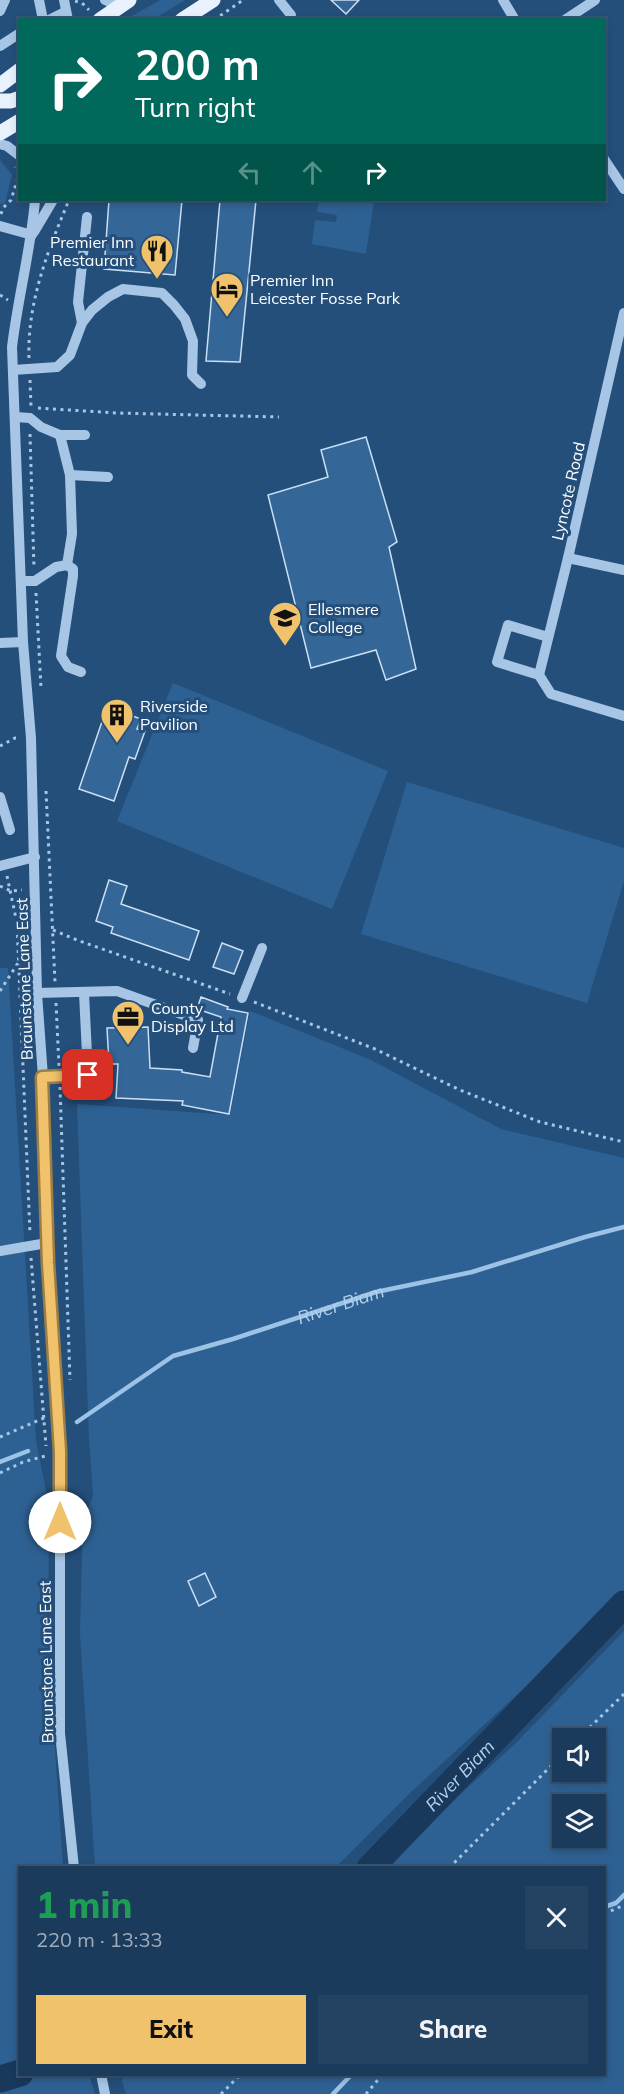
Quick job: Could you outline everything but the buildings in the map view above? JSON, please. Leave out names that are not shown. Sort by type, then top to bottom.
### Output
[{"type":"main road","points":[[185,18],[213,0]]},
{"type":"main road","points":[[102,18],[118,2]]},
{"type":"main road","points":[[0,85],[18,72]]},
{"type":"main road","points":[[0,101],[18,99]]},
{"type":"main road","points":[[0,133],[18,122]]},
{"type":"street","points":[[0,11],[5,0]]},
{"type":"street","points":[[39,0],[43,18]]},
{"type":"street","points":[[279,0],[291,15]]},
{"type":"street","points":[[502,0],[513,18]]},
{"type":"street","points":[[569,18],[595,0]]},
{"type":"street","points":[[52,18],[66,10]]},
{"type":"street","points":[[0,46],[18,34]]},
{"type":"street","points":[[0,144],[18,154]]},
{"type":"street","points":[[606,162],[624,189]]},
{"type":"street","name":"Braunstone Lane East","points":[[35,201],[32,235],[17,306],[12,347],[23,642],[31,738],[37,993],[47,1243],[60,1451],[60,1733],[74,1866]]},
{"type":"street","name":"Braunstone Lane East","points":[[32,235],[52,201]]},
{"type":"street","points":[[82,323],[78,302],[87,217]]},
{"type":"street","points":[[0,226],[32,235]]},
{"type":"street","points":[[13,370],[57,367],[70,355],[82,323],[92,309],[123,289],[162,293],[174,305],[185,319],[193,341],[192,375],[201,384]]},
{"type":"street","name":"Lyncote Road","points":[[540,675],[624,313]]},
{"type":"street","points":[[15,417],[30,418],[41,427],[60,435],[85,435]]},
{"type":"street","points":[[60,435],[70,475],[72,534],[68,565]]},
{"type":"street","points":[[70,475],[108,477]]},
{"type":"street","points":[[568,558],[624,570]]},
{"type":"street","points":[[21,581],[35,580],[56,567],[68,565],[73,569],[74,576],[61,656],[68,667],[81,672]]},
{"type":"street","points":[[548,637],[508,625],[497,662],[540,675],[550,694],[624,716]]},
{"type":"street","points":[[0,643],[23,642]]},
{"type":"street","points":[[0,797],[9,830]]},
{"type":"street","points":[[2,865],[35,857]]},
{"type":"street","points":[[242,998],[262,948]]},
{"type":"street","points":[[37,993],[117,991],[198,1020],[193,1048]]},
{"type":"street","points":[[42,1077],[88,1075],[84,993]]},
{"type":"street","points":[[0,1251],[47,1243]]},
{"type":"path","points":[[217,18],[243,0]]},
{"type":"path","points":[[18,154],[11,159],[18,172]]},
{"type":"path","points":[[0,219],[3,208],[11,200],[18,177]]},
{"type":"path","points":[[69,201],[40,277],[28,333],[31,407],[116,413],[279,417]]},
{"type":"path","points":[[30,418],[41,693]]},
{"type":"path","points":[[46,784],[70,1381]]},
{"type":"path","points":[[2,865],[11,891],[17,923],[30,1246],[47,1456]]},
{"type":"path","points":[[52,929],[375,1049],[459,1090],[540,1122],[624,1142]]},
{"type":"path","points":[[0,991],[18,963]]},
{"type":"path","points":[[0,1437],[57,1413]]},
{"type":"path","points":[[0,1473],[23,1462],[60,1451]]},
{"type":"path","points":[[589,1728],[624,1694]]},
{"type":"path","points":[[451,1866],[552,1765]]},
{"type":"path","points":[[606,1913],[624,1905]]},
{"type":"path","points":[[221,2094],[239,2076]]},
{"type":"path","points":[[366,2094],[381,2076]]},
{"type":"shaded area","points":[[160,0],[185,0],[156,18],[129,18]]},
{"type":"shaded area","points":[[0,160],[12,175],[5,203],[0,204]]},
{"type":"shaded area","points":[[319,201],[374,201],[366,254],[312,244],[315,220],[336,222],[337,215],[317,212]]},
{"type":"shaded area","points":[[173,683],[388,771],[332,909],[117,821]]},
{"type":"shaded area","points":[[407,782],[624,848],[624,881],[587,1003],[361,934]]},
{"type":"shaded area","points":[[0,968],[8,968],[36,1441],[49,1506],[48,1649],[63,1866],[18,1866],[18,2076],[89,2076],[95,2094],[0,2094]]},
{"type":"shaded area","points":[[250,1011],[369,1059],[501,1129],[624,1158],[624,1592],[410,1793],[337,1866],[95,1866],[80,1633],[83,1520],[93,1496],[77,1104],[230,1115]]},
{"type":"shaded area","points":[[624,1631],[624,2094],[126,2094],[122,2081],[124,2076],[606,2076],[606,1866],[383,1866],[517,1742]]},
{"type":"waterway","name":"River Biam","points":[[77,1422],[173,1356],[233,1339],[376,1292],[472,1272],[624,1227]]},
{"type":"waterway","name":"River Biam","points":[[0,1462],[28,1451]]},
{"type":"waterway","name":"River Biam","points":[[372,1866],[624,1604]]},
{"type":"waterway","points":[[606,1906],[616,1903],[624,1895]]},
{"type":"waterway","name":"River Biam","points":[[0,2079],[18,2074]]},
{"type":"waterway","points":[[333,2094],[350,2076]]},
{"type":"place","name":"Premier Inn Restaurant","points":[[157,280]]},
{"type":"place","name":"Premier Inn Leicester Fosse Park","points":[[227,318]]},
{"type":"place","name":"Ellesmere College","points":[[285,647]]},
{"type":"place","name":"Riverside Pavilion","points":[[117,744]]},
{"type":"place","name":"County Display Ltd","points":[[128,1046]]},
{"type":"route","points":[[60,1522],[60,1451],[48,1263],[42,1077],[88,1075]]}]
